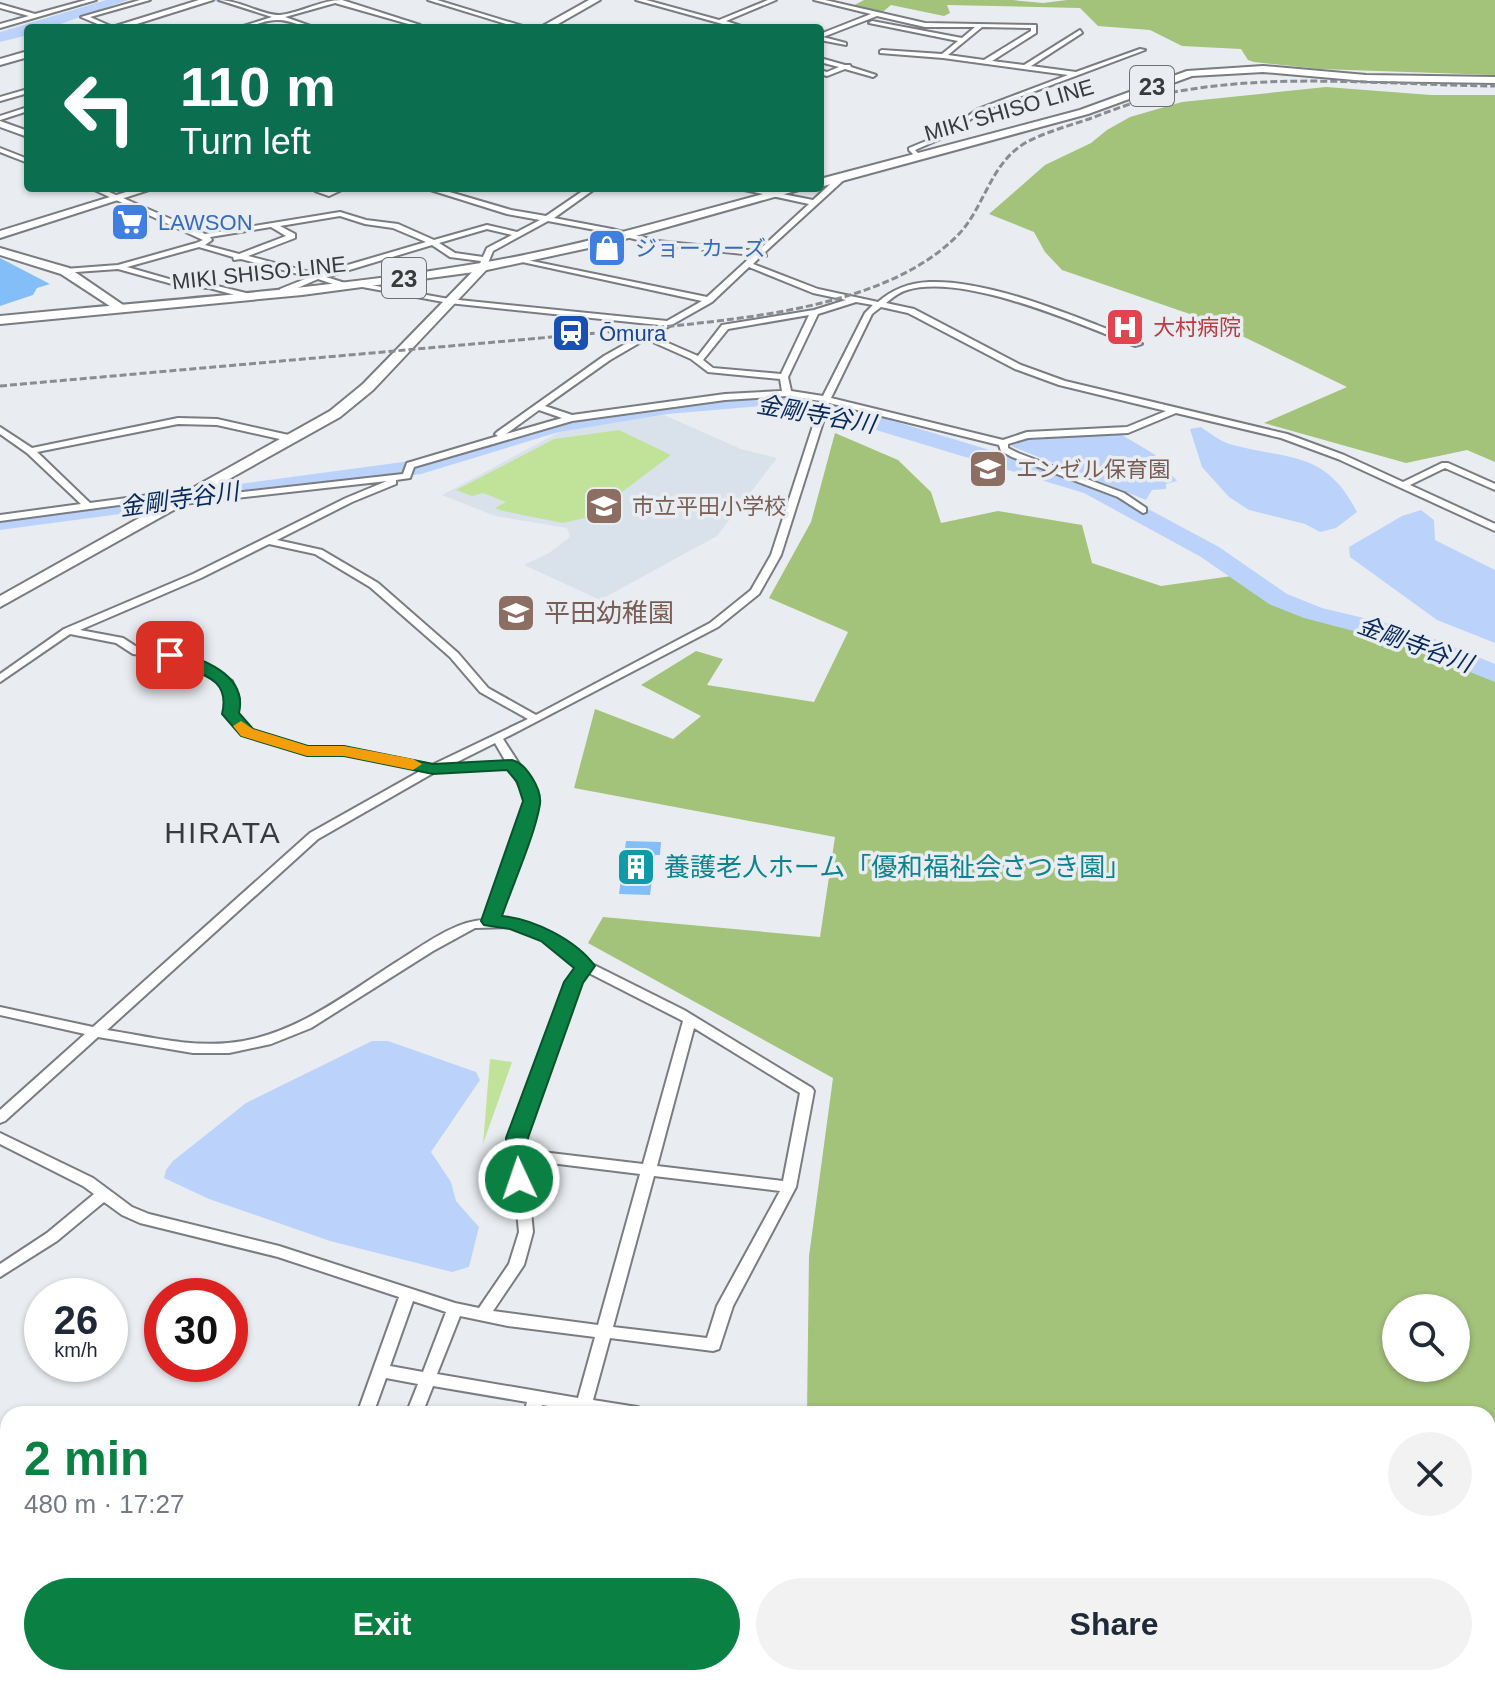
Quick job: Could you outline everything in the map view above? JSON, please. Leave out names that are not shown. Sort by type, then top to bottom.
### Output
[{"type":"main road","name":"MIKI SHISO LINE","points":[[824,182],[1084,112],[1191,73],[1263,69],[1366,78],[1495,80]]},
{"type":"main road","name":"MIKI SHISO LINE","points":[[0,320],[357,284],[517,260],[785,192]]},
{"type":"street","points":[[0,6],[15,0]]},
{"type":"street","points":[[0,26],[93,0]]},
{"type":"street","points":[[102,24],[84,17],[147,0]]},
{"type":"street","points":[[127,24],[209,0]]},
{"type":"street","points":[[222,0],[300,24]]},
{"type":"street","points":[[253,24],[337,0],[414,24]]},
{"type":"street","points":[[431,0],[512,24]]},
{"type":"street","points":[[552,24],[596,0]]},
{"type":"street","points":[[639,0],[728,24]]},
{"type":"street","points":[[720,22],[773,0]]},
{"type":"street","points":[[817,0],[925,25],[1034,26],[1034,32],[985,62]]},
{"type":"street","points":[[0,6],[35,16]]},
{"type":"street","points":[[824,35],[875,15]]},
{"type":"street","points":[[861,20],[917,34],[964,40]]},
{"type":"street","points":[[943,56],[981,25]]},
{"type":"street","points":[[1024,68],[1080,32]]},
{"type":"street","points":[[824,38],[844,44]]},
{"type":"street","points":[[918,157],[911,149],[945,135],[980,110],[1142,50]]},
{"type":"street","points":[[882,52],[943,56],[1075,74]]},
{"type":"street","points":[[0,62],[24,55]]},
{"type":"street","points":[[824,61],[873,75]]},
{"type":"street","points":[[824,73],[848,66]]},
{"type":"street","points":[[0,99],[24,92]]},
{"type":"street","points":[[0,118],[24,110]]},
{"type":"street","points":[[0,124],[24,131]]},
{"type":"street","points":[[0,150],[24,159]]},
{"type":"street","points":[[13,155],[24,150]]},
{"type":"street","points":[[491,441],[607,358],[709,300],[763,254],[843,177]]},
{"type":"street","points":[[65,271],[118,267],[208,240],[101,192]]},
{"type":"street","points":[[0,235],[138,192]]},
{"type":"street","points":[[442,192],[510,212],[666,245],[763,254]]},
{"type":"street","points":[[0,602],[335,414],[368,387],[483,263],[490,250],[547,219],[586,192]]},
{"type":"street","points":[[758,192],[816,203]]},
{"type":"street","points":[[283,291],[319,276],[487,227],[510,212]]},
{"type":"street","points":[[204,236],[340,214],[365,222],[395,226],[453,255],[483,263]]},
{"type":"street","points":[[237,258],[292,236],[271,224]]},
{"type":"street","points":[[487,227],[516,234]]},
{"type":"street","points":[[199,245],[237,258],[319,276],[342,285]]},
{"type":"street","points":[[0,251],[65,271],[120,307]]},
{"type":"street","points":[[517,260],[709,300]]},
{"type":"street","points":[[750,265],[816,291],[911,311],[1018,367],[1062,383],[1284,436],[1341,457],[1495,528]]},
{"type":"street","points":[[118,267],[183,285],[209,286],[243,295]]},
{"type":"street","points":[[357,284],[449,301],[666,323]]},
{"type":"street","points":[[0,1118],[314,836],[433,769],[536,719],[714,625],[755,592],[776,555],[825,400],[869,313],[881,303],[905,288],[956,287],[1026,302],[1138,344]]},
{"type":"street","points":[[698,361],[725,327],[815,312],[857,299]]},
{"type":"street","points":[[787,393],[784,377],[815,312]]},
{"type":"street","points":[[648,337],[667,343],[711,370],[784,377]]},
{"type":"street","points":[[407,476],[410,465],[571,418],[712,399],[787,393],[1003,443],[1027,435],[1128,430],[1175,410]]},
{"type":"street","points":[[538,407],[571,418]]},
{"type":"street","points":[[30,451],[198,419],[293,439]]},
{"type":"street","points":[[0,430],[30,451],[88,506]]},
{"type":"street","points":[[1003,443],[1004,449],[1015,455],[1121,495],[1143,510]]},
{"type":"street","points":[[1404,485],[1445,465],[1495,487]]},
{"type":"street","points":[[183,501],[407,476]]},
{"type":"street","points":[[0,679],[68,631],[271,541],[349,500],[407,476]]},
{"type":"street","points":[[0,518],[201,491]]},
{"type":"street","points":[[271,541],[318,552],[374,585],[454,655],[484,690],[536,719]]},
{"type":"street","points":[[68,631],[119,640],[137,652],[170,655],[192,662],[228,683],[234,699],[230,714],[247,732],[307,751],[344,751],[433,769],[512,765]]},
{"type":"street","points":[[491,921],[532,801],[526,781],[512,765],[497,738]]},
{"type":"street","points":[[0,1011],[94,1032],[193,1048],[229,1048],[266,1041],[306,1025],[428,948],[473,924],[491,921],[513,923],[548,937],[585,966],[690,1020],[807,1091],[789,1187],[725,1306],[713,1345],[455,1309],[279,1252],[145,1219],[127,1211],[88,1182],[0,1138]]},
{"type":"street","points":[[482,1315],[516,1265],[526,1232],[517,1138],[574,982],[585,966]]},
{"type":"street","points":[[584,1405],[690,1020]]},
{"type":"street","points":[[518,1154],[789,1187]]},
{"type":"street","points":[[0,1271],[52,1237],[104,1194]]},
{"type":"street","points":[[368,1406],[408,1293]]},
{"type":"street","points":[[417,1406],[455,1309]]},
{"type":"street","points":[[381,1371],[590,1406]]},
{"type":"street","points":[[534,1406],[536,1397]]},
{"type":"shaded area","name":"市立平田小学校","points":[[664,415],[741,449],[777,458],[717,536],[600,600],[524,565],[549,553],[570,537],[567,528],[495,516],[442,495],[563,430]]},
{"type":"green space","points":[[864,0],[1012,0],[1043,3],[1067,0],[1495,0],[1495,75],[1320,69],[1254,62],[1248,60],[1241,49],[1182,46],[1150,30],[1098,26],[1080,8],[947,5],[950,13],[944,16],[891,5],[880,14],[851,7]]},
{"type":"green space","points":[[1326,87],[1431,95],[1495,95],[1495,462],[1467,450],[1406,463],[1264,423],[1347,387],[1213,322],[1062,270],[1045,252],[1034,232],[989,214],[1045,165],[1091,143],[1130,117],[1182,102]]},
{"type":"green space","points":[[619,430],[671,455],[589,517],[563,523],[503,511],[495,508],[506,502],[483,493],[472,496],[456,490],[554,439]]},
{"type":"green space","points":[[835,433],[898,460],[931,492],[941,523],[998,511],[1082,525],[1092,563],[1161,586],[1232,576],[1299,614],[1401,640],[1495,681],[1495,1406],[807,1406],[809,1256],[833,1078],[588,943],[603,917],[820,937],[835,837],[574,788],[595,709],[673,739],[701,716],[641,685],[696,651],[723,659],[707,685],[814,702],[848,632],[769,598],[811,522]]},
{"type":"green space","points":[[490,1059],[512,1062],[483,1144]]},
{"type":"water","points":[[1201,427],[1229,444],[1305,461],[1319,468],[1333,478],[1357,512],[1336,528],[1320,532],[1305,524],[1249,510],[1229,497],[1202,467],[1190,429]]},
{"type":"water","points":[[1122,435],[1154,454],[1177,481],[1166,484],[1166,489],[1152,490],[1146,500],[1011,446],[1019,441],[1046,436]]},
{"type":"water","points":[[1421,510],[1434,520],[1435,540],[1495,570],[1495,643],[1437,620],[1350,557],[1349,547],[1402,516]]},
{"type":"water","points":[[372,1041],[388,1041],[476,1072],[480,1080],[431,1152],[451,1182],[456,1201],[479,1227],[469,1267],[452,1272],[330,1241],[209,1199],[164,1178],[173,1161],[246,1103]]},
{"type":"building","points":[[0,258],[50,284],[37,288],[33,295],[0,306]]},
{"type":"building","name":"養護老人ホーム「優和福祉会さつき園」","points":[[626,841],[661,842],[660,855],[655,855],[650,895],[619,894]]},
{"type":"waterway","name":"金剛寺谷川","points":[[46,24],[121,0]]},
{"type":"waterway","points":[[216,0],[292,24]]},
{"type":"waterway","name":"金剛寺谷川","points":[[0,37],[24,31]]},
{"type":"waterway","name":"金剛寺谷川","points":[[0,523],[421,467],[556,426],[668,407],[761,399],[872,422],[1092,488],[1210,552],[1278,599],[1313,613],[1401,635],[1495,674]]},
{"type":"railway","points":[[0,386],[642,329],[721,321],[808,306],[890,280],[925,261],[966,226],[995,174],[1014,151],[1027,142],[1139,101],[1209,87],[1291,81],[1495,86]]},
{"type":"slow traffic","points":[[241,726],[247,732],[307,751],[344,751],[413,764]]},
{"type":"place","name":"LAWSON","points":[[130,222]]},
{"type":"place","name":"ジョーカーズ","points":[[607,248]]},
{"type":"place","name":"大村病院","points":[[1125,327]]},
{"type":"place","name":"Ōmura","points":[[571,333]]},
{"type":"place","name":"エンゼル保育園","points":[[988,469]]},
{"type":"place","name":"市立平田小学校","points":[[604,506]]},
{"type":"place","name":"平田幼稚園","points":[[516,613]]},
{"type":"place","name":"養護老人ホーム「優和福祉会さつき園」","points":[[636,867]]},
{"type":"district","name":"HIRATA","points":[[223,832]]},
{"type":"route","points":[[170,655],[192,662],[228,683],[234,699],[230,714],[247,732],[307,751],[344,751],[433,769],[512,765],[526,781],[532,801],[491,921],[513,923],[548,937],[585,966],[574,982],[517,1138],[519,1179]]}]
